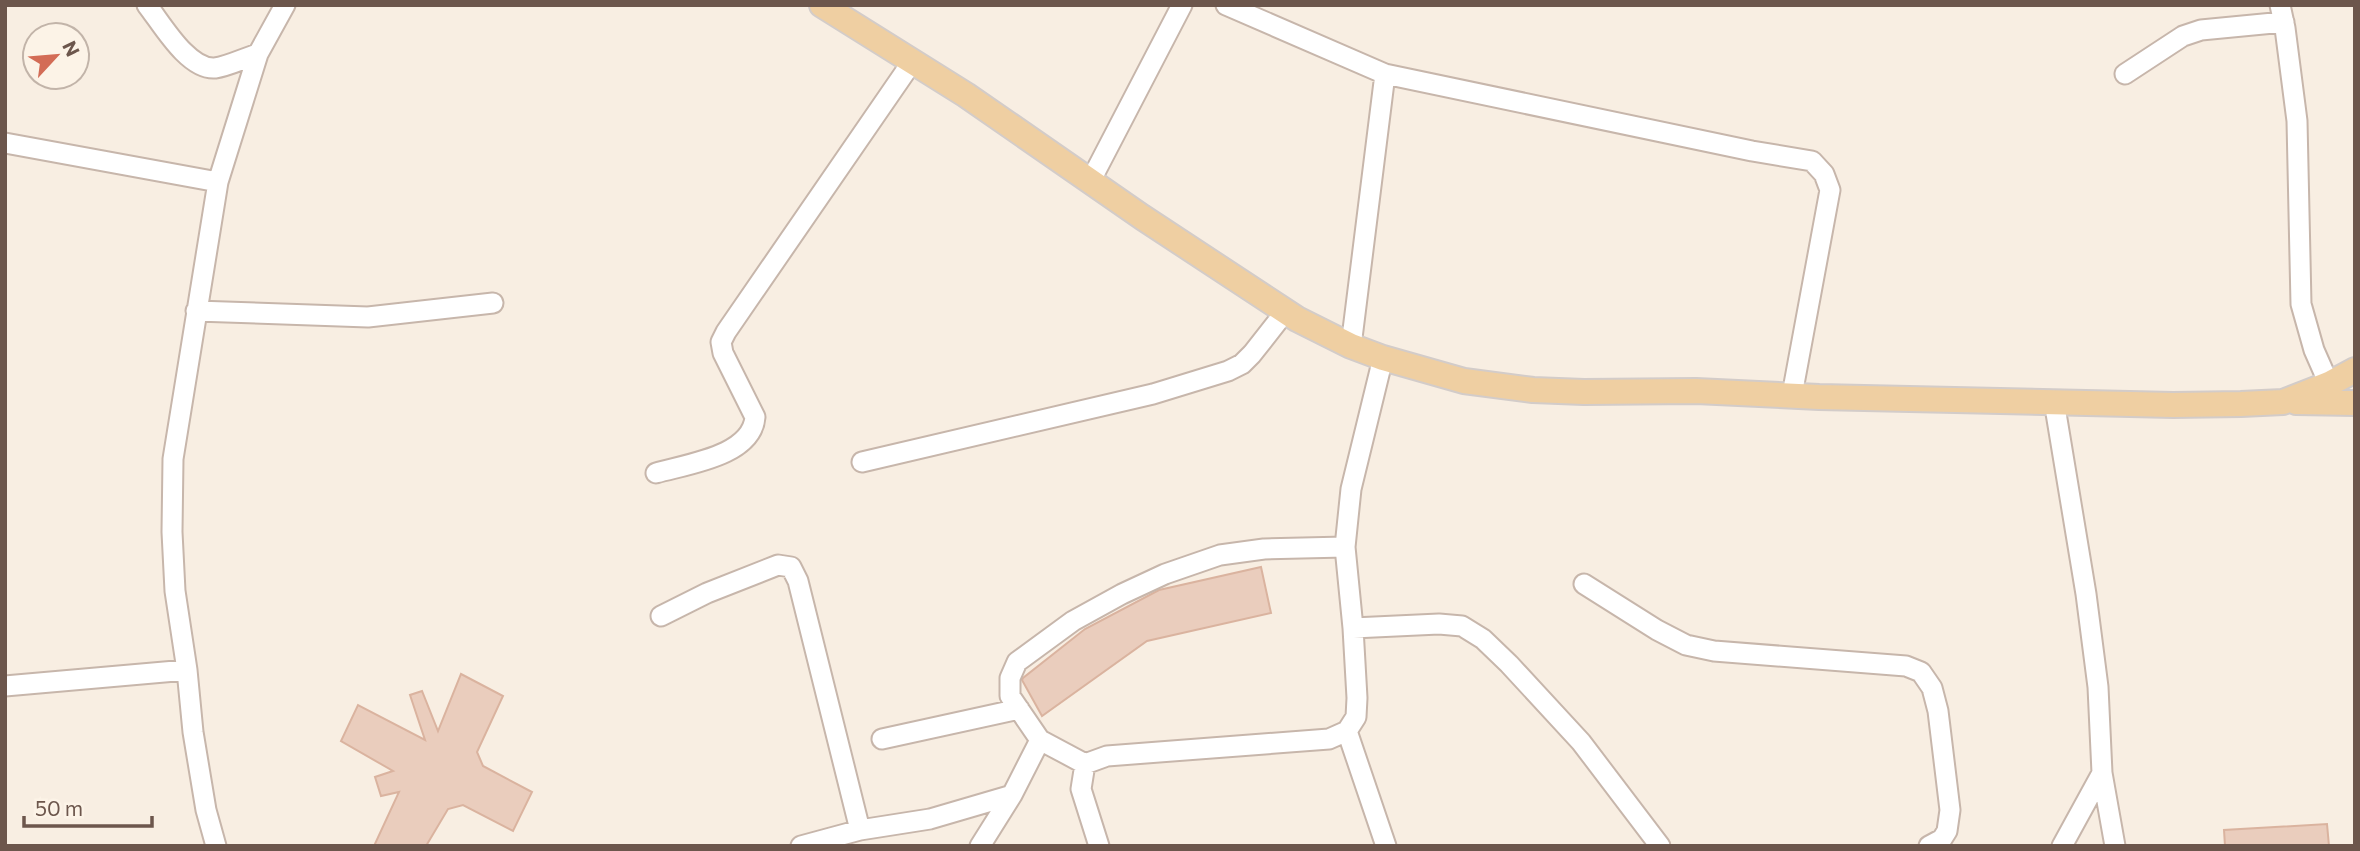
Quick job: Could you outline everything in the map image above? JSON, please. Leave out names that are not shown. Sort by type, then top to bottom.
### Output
[{"type":"main road","points":[[822,5],[966,95],[1285,312],[1351,346],[1464,381],[1533,390],[1696,391],[2173,405],[2283,401],[2355,403]]},
{"type":"main road","points":[[2283,401],[2329,384],[2355,370]]},
{"type":"street","points":[[147,5],[188,57],[200,66],[215,68],[258,54]]},
{"type":"street","points":[[216,846],[206,810],[193,733],[175,591],[172,532],[173,458],[218,182],[258,54],[285,5]]},
{"type":"street","points":[[1091,180],[1182,5]]},
{"type":"street","points":[[1226,5],[1385,74],[1752,151],[1812,161],[1824,174],[1830,190],[1792,395]]},
{"type":"street","points":[[2125,74],[2183,36],[2282,14],[2297,121],[2301,304],[2314,349],[2329,384]]},
{"type":"street","points":[[656,472],[731,450],[748,437],[755,425],[755,417],[723,353],[722,342],[726,331],[912,62]]},
{"type":"street","points":[[1351,346],[1385,74]]},
{"type":"street","points":[[5,143],[218,182]]},
{"type":"street","points":[[196,311],[369,317],[493,303]]},
{"type":"street","points":[[862,462],[1153,394],[1228,371],[1242,364],[1252,354],[1285,312]]},
{"type":"street","points":[[1345,547],[1264,549],[1220,555],[1165,574],[1073,621],[1017,662],[1010,678],[1010,696],[1040,740],[1085,764],[1107,756],[1310,742],[1329,739],[1347,731],[1356,718],[1357,698],[1345,547],[1351,489],[1383,358]]},
{"type":"street","points":[[2054,401],[2086,594],[2098,687],[2102,774],[2115,846]]},
{"type":"street","points":[[661,616],[707,593],[778,565],[791,567],[798,581],[860,830]]},
{"type":"street","points":[[1584,584],[1686,645],[1714,652],[1906,666],[1921,672],[1932,688],[1938,711],[1950,810],[1947,831],[1942,839],[1929,846]]},
{"type":"street","points":[[1353,628],[1462,626],[1483,639],[1581,742],[1660,846]]},
{"type":"street","points":[[5,686],[187,670]]},
{"type":"street","points":[[882,739],[1019,709]]},
{"type":"street","points":[[1347,731],[1386,846]]},
{"type":"street","points":[[980,846],[1012,795],[1040,740]]},
{"type":"street","points":[[1085,764],[1082,789],[1099,846]]},
{"type":"street","points":[[2062,846],[2102,774]]},
{"type":"street","points":[[801,846],[860,830],[930,819],[1012,795]]},
{"type":"building","points":[[1261,567],[1271,613],[1147,641],[1042,716],[1022,680],[1085,629],[1159,590]]},
{"type":"building","points":[[461,674],[503,696],[477,752],[483,766],[532,792],[513,831],[463,805],[448,809],[426,846],[374,846],[399,792],[381,796],[375,777],[393,771],[341,741],[358,705],[425,740],[410,695],[422,691],[438,731]]},
{"type":"building","points":[[2327,824],[2329,846],[2225,846],[2224,830]]}]
